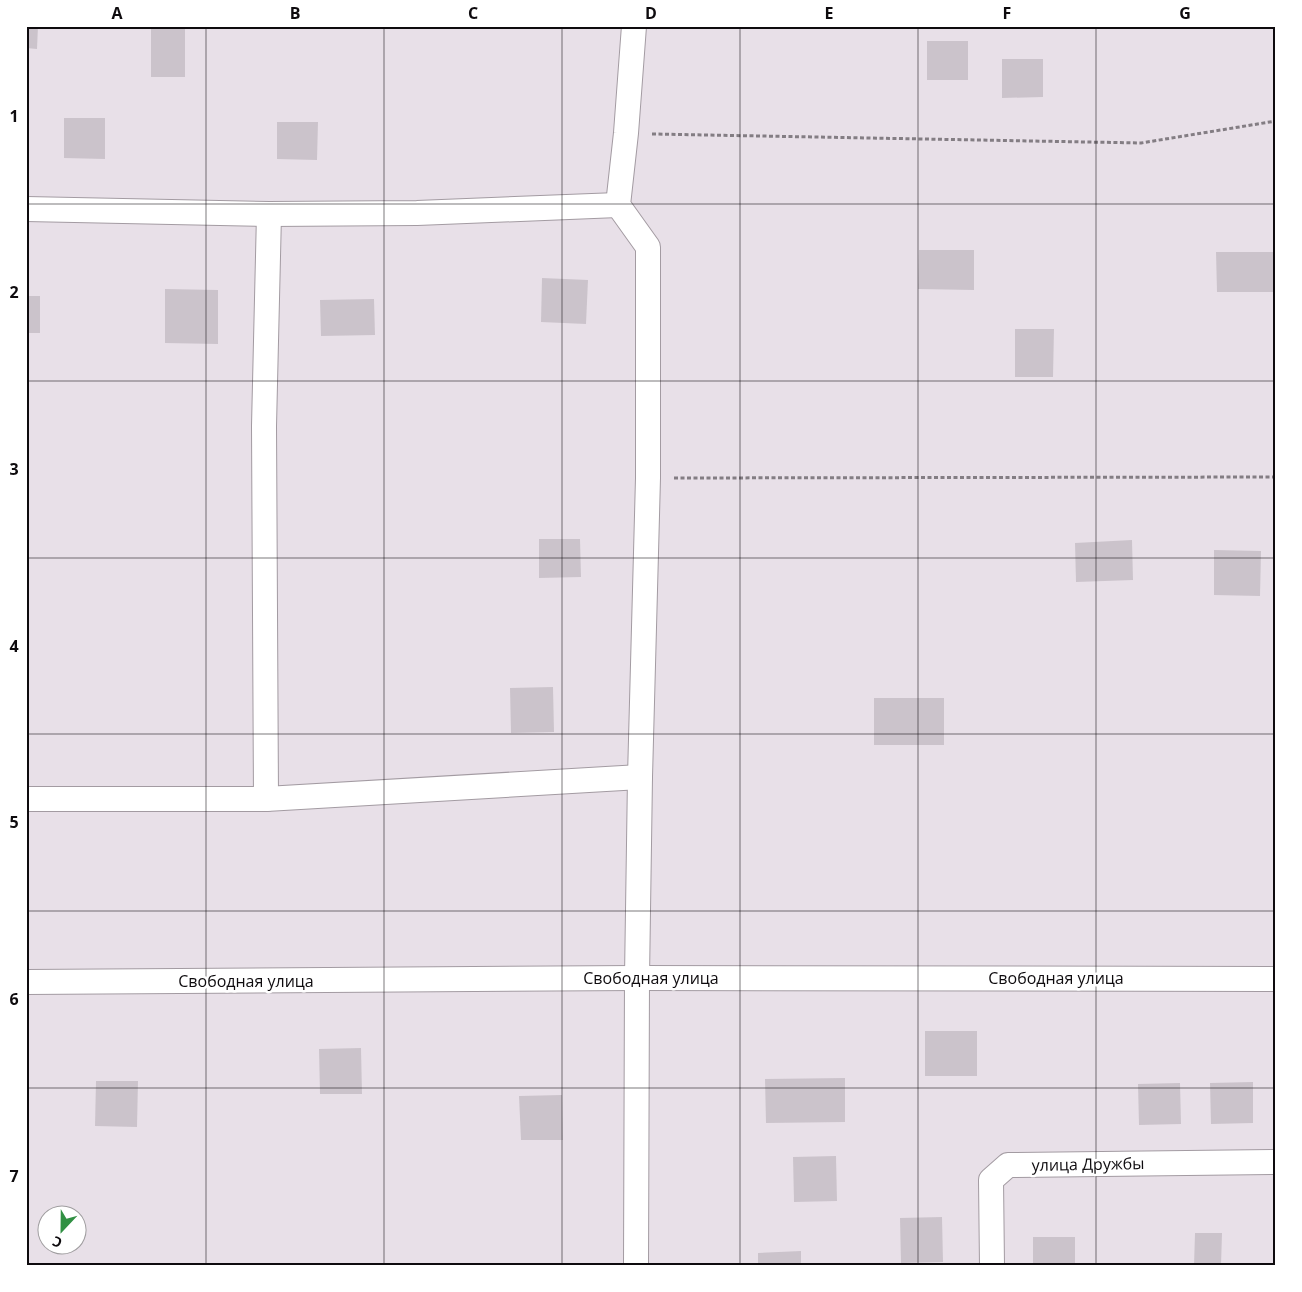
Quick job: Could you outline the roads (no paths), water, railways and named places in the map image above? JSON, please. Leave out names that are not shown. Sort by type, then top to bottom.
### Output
[{"type":"street","points":[[634,26],[626,133],[618,205],[648,247],[648,478],[640,777],[636,1266]]},
{"type":"street","points":[[26,209],[269,214],[417,213],[618,205]]},
{"type":"street","points":[[266,800],[264,426],[269,214]]},
{"type":"street","points":[[26,799],[266,800],[640,777]]},
{"type":"street","name":"Свободная улица","points":[[26,982],[637,978],[1276,979]]},
{"type":"street","name":"улица Дружбы","points":[[992,1266],[991,1180],[1008,1165],[1276,1162]]}]
